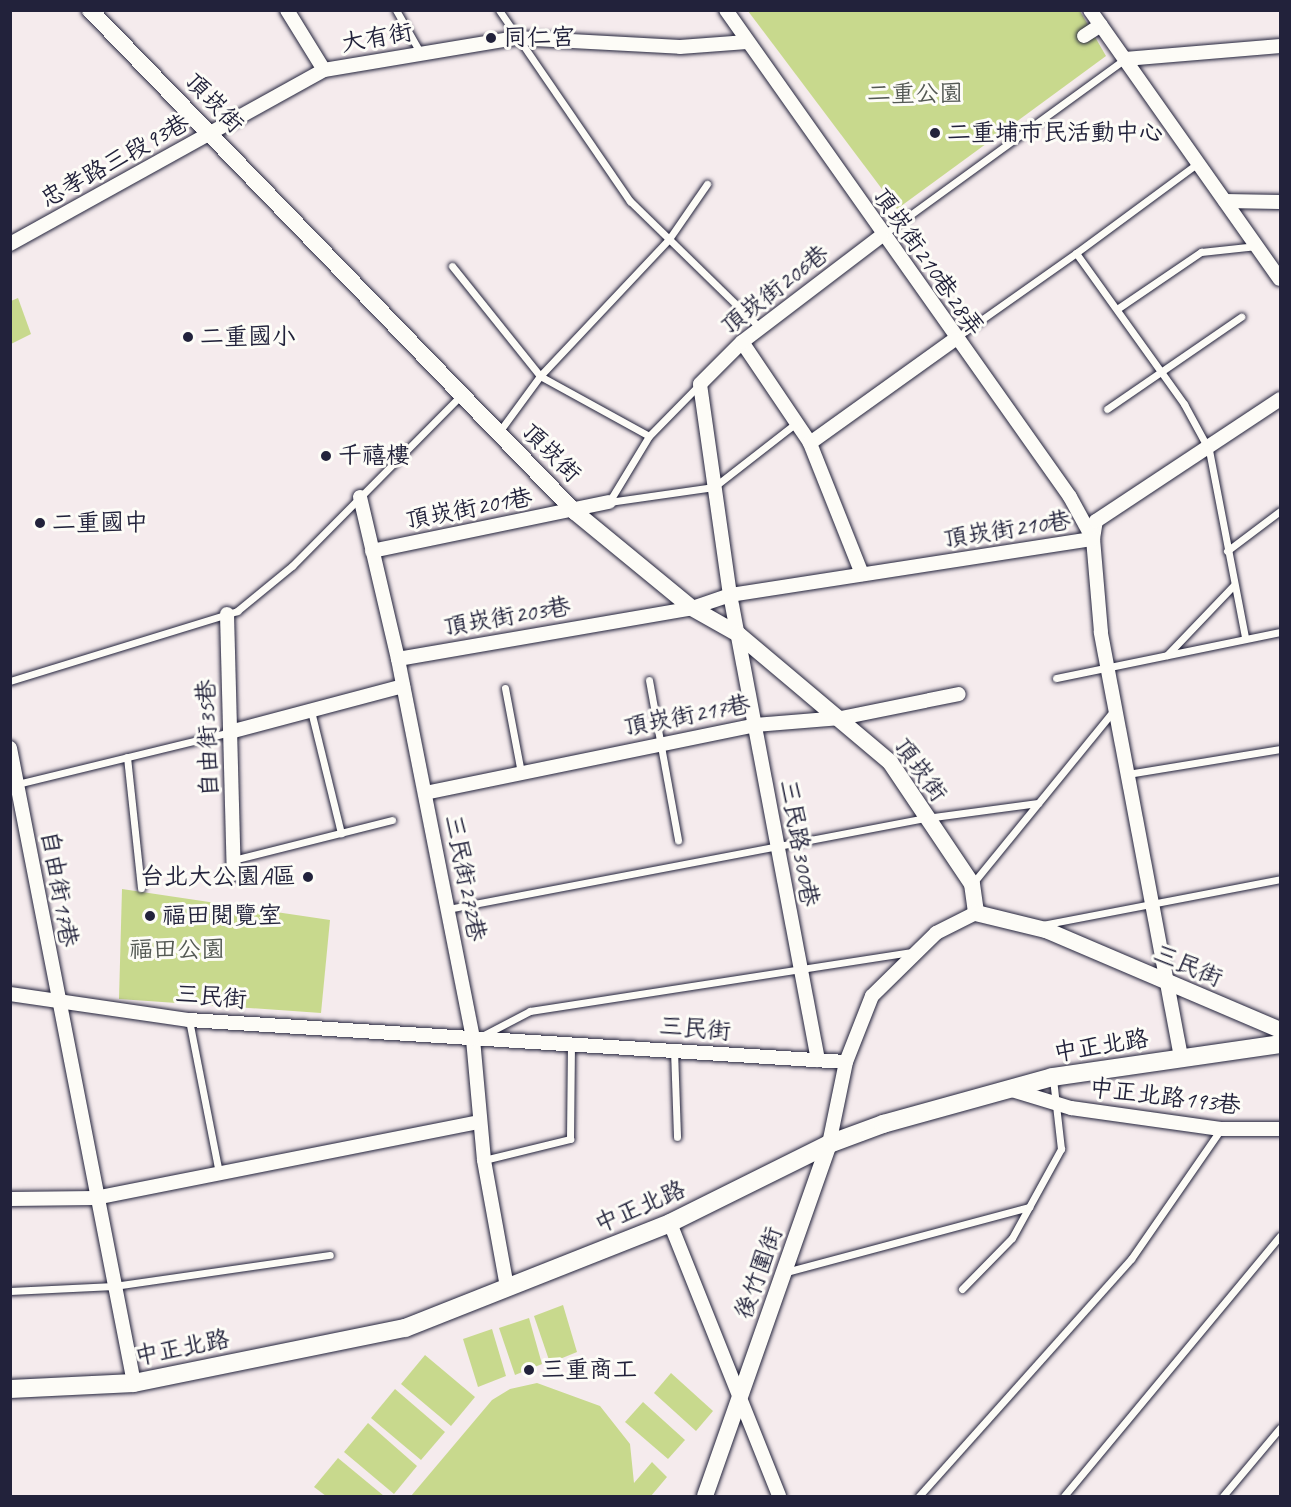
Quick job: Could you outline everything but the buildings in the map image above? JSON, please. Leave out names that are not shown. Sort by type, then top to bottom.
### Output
[{"type":"main road","name":"中正北路","points":[[10,1389],[134,1383],[405,1328],[670,1223],[829,1144],[1053,1077],[1281,1044]]},
{"type":"street","points":[[287,10],[324,70]]},
{"type":"street","name":"頂崁街210巷28弄","points":[[726,10],[882,236],[1070,497],[1093,539]]},
{"type":"street","points":[[1090,10],[1281,279]]},
{"type":"street","name":"頂崁街","points":[[90,11],[460,396],[574,510],[693,608],[738,634],[841,718],[890,762],[972,884],[976,913]]},
{"type":"street","points":[[1084,36],[1101,25]]},
{"type":"street","name":"大有街","points":[[210,134],[324,70],[516,38],[680,47],[747,42]]},
{"type":"street","points":[[1125,60],[1281,46]]},
{"type":"street","name":"忠孝路三段93巷","points":[[10,244],[210,134]]},
{"type":"street","points":[[1225,201],[1281,202]]},
{"type":"street","name":"頂崁街206巷","points":[[700,384],[742,342],[882,236]]},
{"type":"street","points":[[810,443],[955,339]]},
{"type":"street","points":[[742,342],[810,443],[862,574]]},
{"type":"street","name":"三民路300巷","points":[[700,384],[730,596],[775,846],[818,1060]]},
{"type":"street","name":"頂崁街210巷","points":[[693,608],[730,596],[1093,539],[1096,520],[1209,450],[1281,399]]},
{"type":"street","points":[[230,732],[403,686],[360,497]]},
{"type":"street","name":"頂崁街201巷","points":[[372,551],[609,502]]},
{"type":"street","points":[[1093,539],[1109,670],[1181,1057]]},
{"type":"street","name":"頂崁街203巷","points":[[398,659],[693,608]]},
{"type":"street","name":"自由街35巷","points":[[227,614],[234,874]]},
{"type":"street","name":"三民街272巷","points":[[403,686],[475,1038],[484,1160],[507,1287]]},
{"type":"street","name":"頂崁街217巷","points":[[425,793],[755,725],[841,718],[959,694]]},
{"type":"street","name":"自由街17巷","points":[[10,748],[14,784],[56,1001],[134,1383]]},
{"type":"street","points":[[846,1062],[872,996],[936,933],[976,913]]},
{"type":"street","name":"三民街","points":[[976,913],[1034,927],[1281,1030]]},
{"type":"street","name":"三民街","points":[[10,993],[189,1020],[846,1062]]},
{"type":"street","name":"後竹圍街","points":[[705,1497],[786,1272],[829,1144],[846,1062]]},
{"type":"street","name":"中正北路193巷","points":[[1012,1090],[1055,1102],[1221,1129],[1281,1129]]},
{"type":"street","points":[[10,1199],[95,1198],[480,1122]]},
{"type":"street","points":[[670,1223],[779,1497]]},
{"type":"lane","points":[[396,10],[421,54]]},
{"type":"lane","points":[[500,10],[516,38],[630,201],[760,328]]},
{"type":"lane","points":[[882,236],[1125,60]]},
{"type":"lane","points":[[955,339],[1198,163]]},
{"type":"lane","points":[[497,433],[540,376],[669,239],[707,184]]},
{"type":"lane","points":[[1117,309],[1201,252],[1257,246]]},
{"type":"lane","points":[[1076,253],[1163,374],[1209,450],[1233,585],[1245,637]]},
{"type":"lane","points":[[452,266],[540,376],[649,436]]},
{"type":"lane","points":[[1107,409],[1163,374],[1242,317]]},
{"type":"lane","points":[[609,502],[649,436],[700,384]]},
{"type":"lane","points":[[10,681],[227,614],[292,566],[460,396]]},
{"type":"lane","points":[[609,502],[714,487],[791,427]]},
{"type":"lane","points":[[1227,551],[1281,511]]},
{"type":"lane","points":[[1166,656],[1233,585]]},
{"type":"lane","points":[[1056,678],[1109,670],[1245,637],[1281,632]]},
{"type":"lane","points":[[649,680],[678,840]]},
{"type":"lane","points":[[505,688],[521,773]]},
{"type":"lane","points":[[972,884],[1116,708]]},
{"type":"lane","points":[[311,711],[341,833]]},
{"type":"lane","points":[[14,784],[230,732]]},
{"type":"lane","points":[[1128,774],[1281,749]]},
{"type":"lane","points":[[128,757],[141,888]]},
{"type":"lane","points":[[448,909],[926,818],[1038,803]]},
{"type":"lane","points":[[233,860],[392,820]]},
{"type":"lane","points":[[1034,927],[1152,900],[1281,879]]},
{"type":"lane","points":[[475,1038],[530,1011],[916,952]]},
{"type":"lane","points":[[189,1020],[219,1173]]},
{"type":"lane","points":[[484,1160],[570,1139],[571,1044]]},
{"type":"lane","points":[[674,1050],[677,1137]]},
{"type":"lane","points":[[962,1289],[1012,1238],[1061,1149],[1053,1077]]},
{"type":"lane","points":[[919,1497],[1131,1259],[1221,1129]]},
{"type":"lane","points":[[786,1272],[1029,1207]]},
{"type":"lane","points":[[1064,1497],[1281,1236]]},
{"type":"lane","points":[[10,1291],[114,1286],[330,1255]]},
{"type":"lane","points":[[1224,1497],[1281,1428]]},
{"type":"green space","name":"二重公園","points":[[748,11],[1080,11],[1106,56],[897,209]]},
{"type":"green space","points":[[18,298],[31,334],[11,344],[11,301]]},
{"type":"green space","name":"福田公園","points":[[122,889],[330,920],[321,1013],[119,999]]},
{"type":"green space","points":[[563,1305],[577,1352],[550,1363],[534,1316]]},
{"type":"green space","points":[[529,1318],[542,1364],[515,1375],[499,1328]]},
{"type":"green space","points":[[492,1329],[506,1376],[478,1387],[463,1339]]},
{"type":"green space","points":[[425,1355],[475,1397],[451,1426],[401,1384]]},
{"type":"green space","points":[[671,1373],[713,1411],[696,1431],[654,1393]]},
{"type":"green space","points":[[537,1383],[600,1406],[630,1444],[634,1483],[652,1462],[667,1477],[651,1496],[411,1496],[492,1400],[510,1389]]},
{"type":"green space","points":[[395,1389],[445,1432],[421,1460],[371,1418]]},
{"type":"green space","points":[[643,1402],[685,1440],[668,1459],[625,1422]]},
{"type":"green space","points":[[368,1423],[417,1466],[394,1494],[344,1452]]},
{"type":"green space","points":[[338,1458],[384,1496],[326,1496],[314,1487]]},
{"type":"place","name":"同仁宮","points":[[491,38]]},
{"type":"place","name":"二重埔市民活動中心","points":[[935,133]]},
{"type":"place","name":"二重國小","points":[[188,337]]},
{"type":"place","name":"千禧樓","points":[[326,456]]},
{"type":"place","name":"二重國中","points":[[40,523]]},
{"type":"place","name":"台北大公園A區","points":[[308,877]]},
{"type":"place","name":"福田閱覽室","points":[[150,916]]},
{"type":"place","name":"三重商工","points":[[529,1370]]}]
